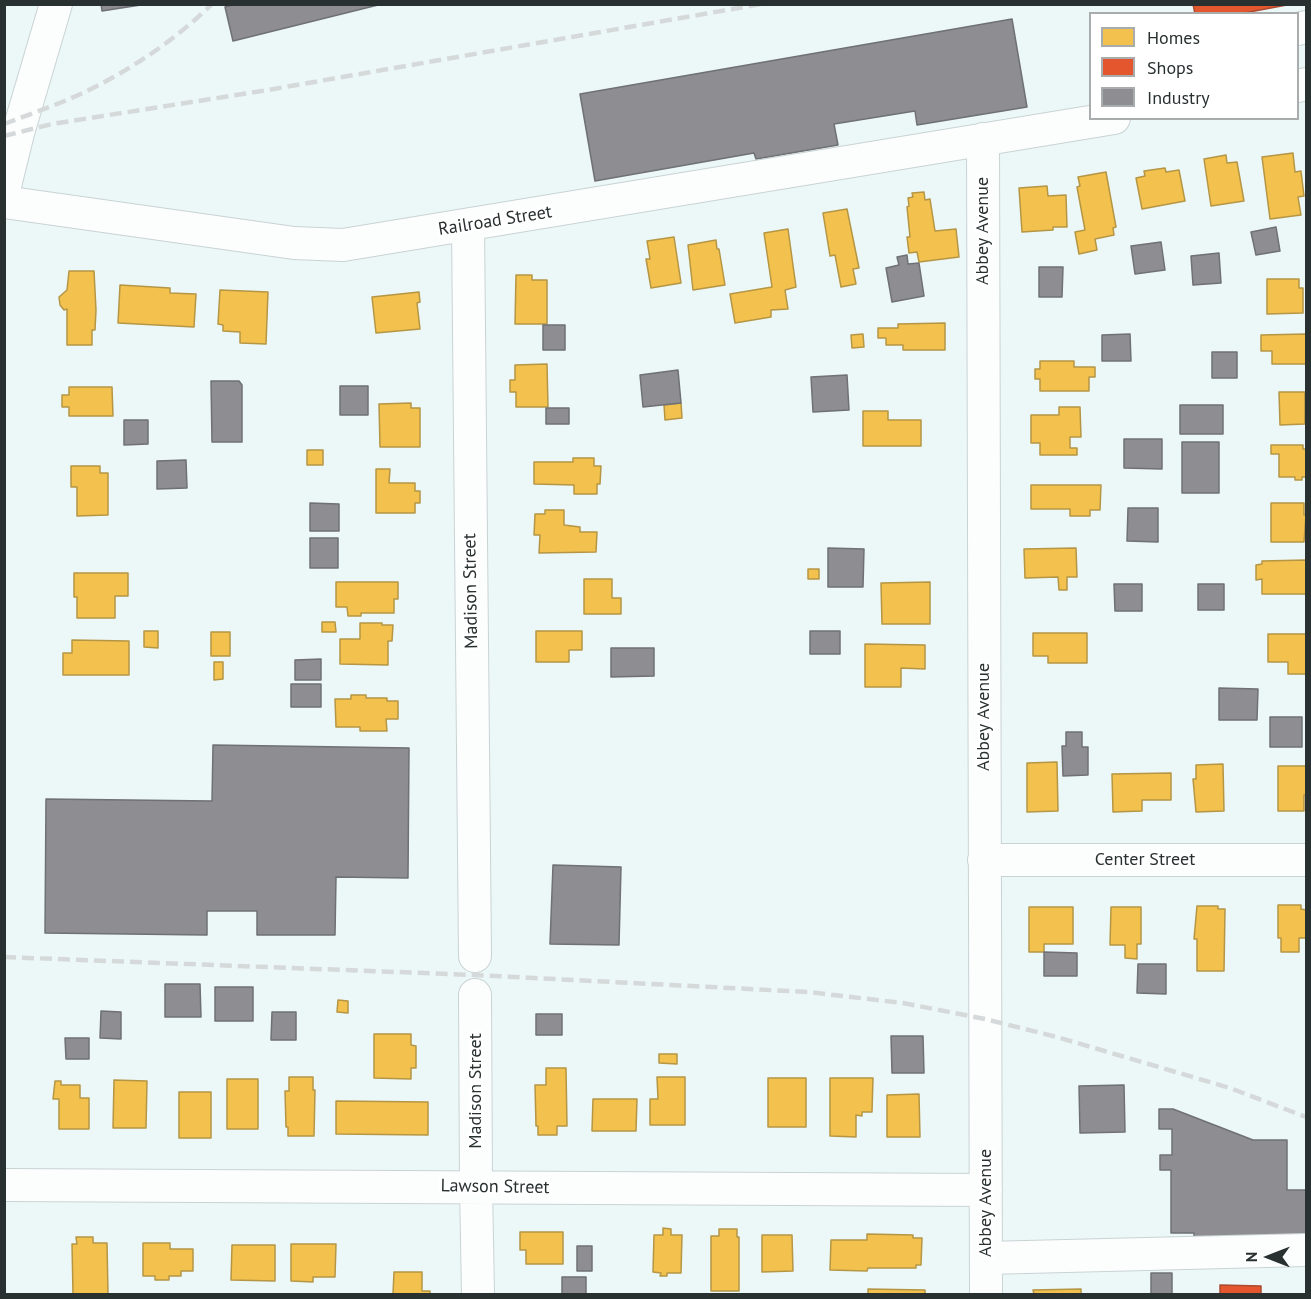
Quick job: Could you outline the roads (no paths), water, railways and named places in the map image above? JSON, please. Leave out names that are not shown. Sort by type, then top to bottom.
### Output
[{"type":"street","points":[[4,190],[18,133],[56,4]]},
{"type":"street","name":"Railroad Street","points":[[4,202],[318,245],[343,245],[1102,120]]},
{"type":"street","name":"Abbey Avenue","points":[[983,139],[986,1294]]},
{"type":"street","name":"Madison Street","points":[[468,225],[475,956]]},
{"type":"street","name":"Center Street","points":[[984,860],[1306,860]]},
{"type":"street","name":"Madison Street","points":[[475,995],[478,1294]]},
{"type":"street","name":"Lawson Street","points":[[4,1185],[986,1190]]},
{"type":"street","points":[[986,1258],[1306,1250]]},
{"type":"railway","points":[[4,124],[70,99],[123,71],[155,51],[212,4]]},
{"type":"railway","points":[[4,136],[52,124],[268,90],[761,4]]},
{"type":"railway","points":[[4,957],[475,975],[808,992],[903,1003],[985,1019],[1057,1037],[1230,1088],[1306,1117]]}]
